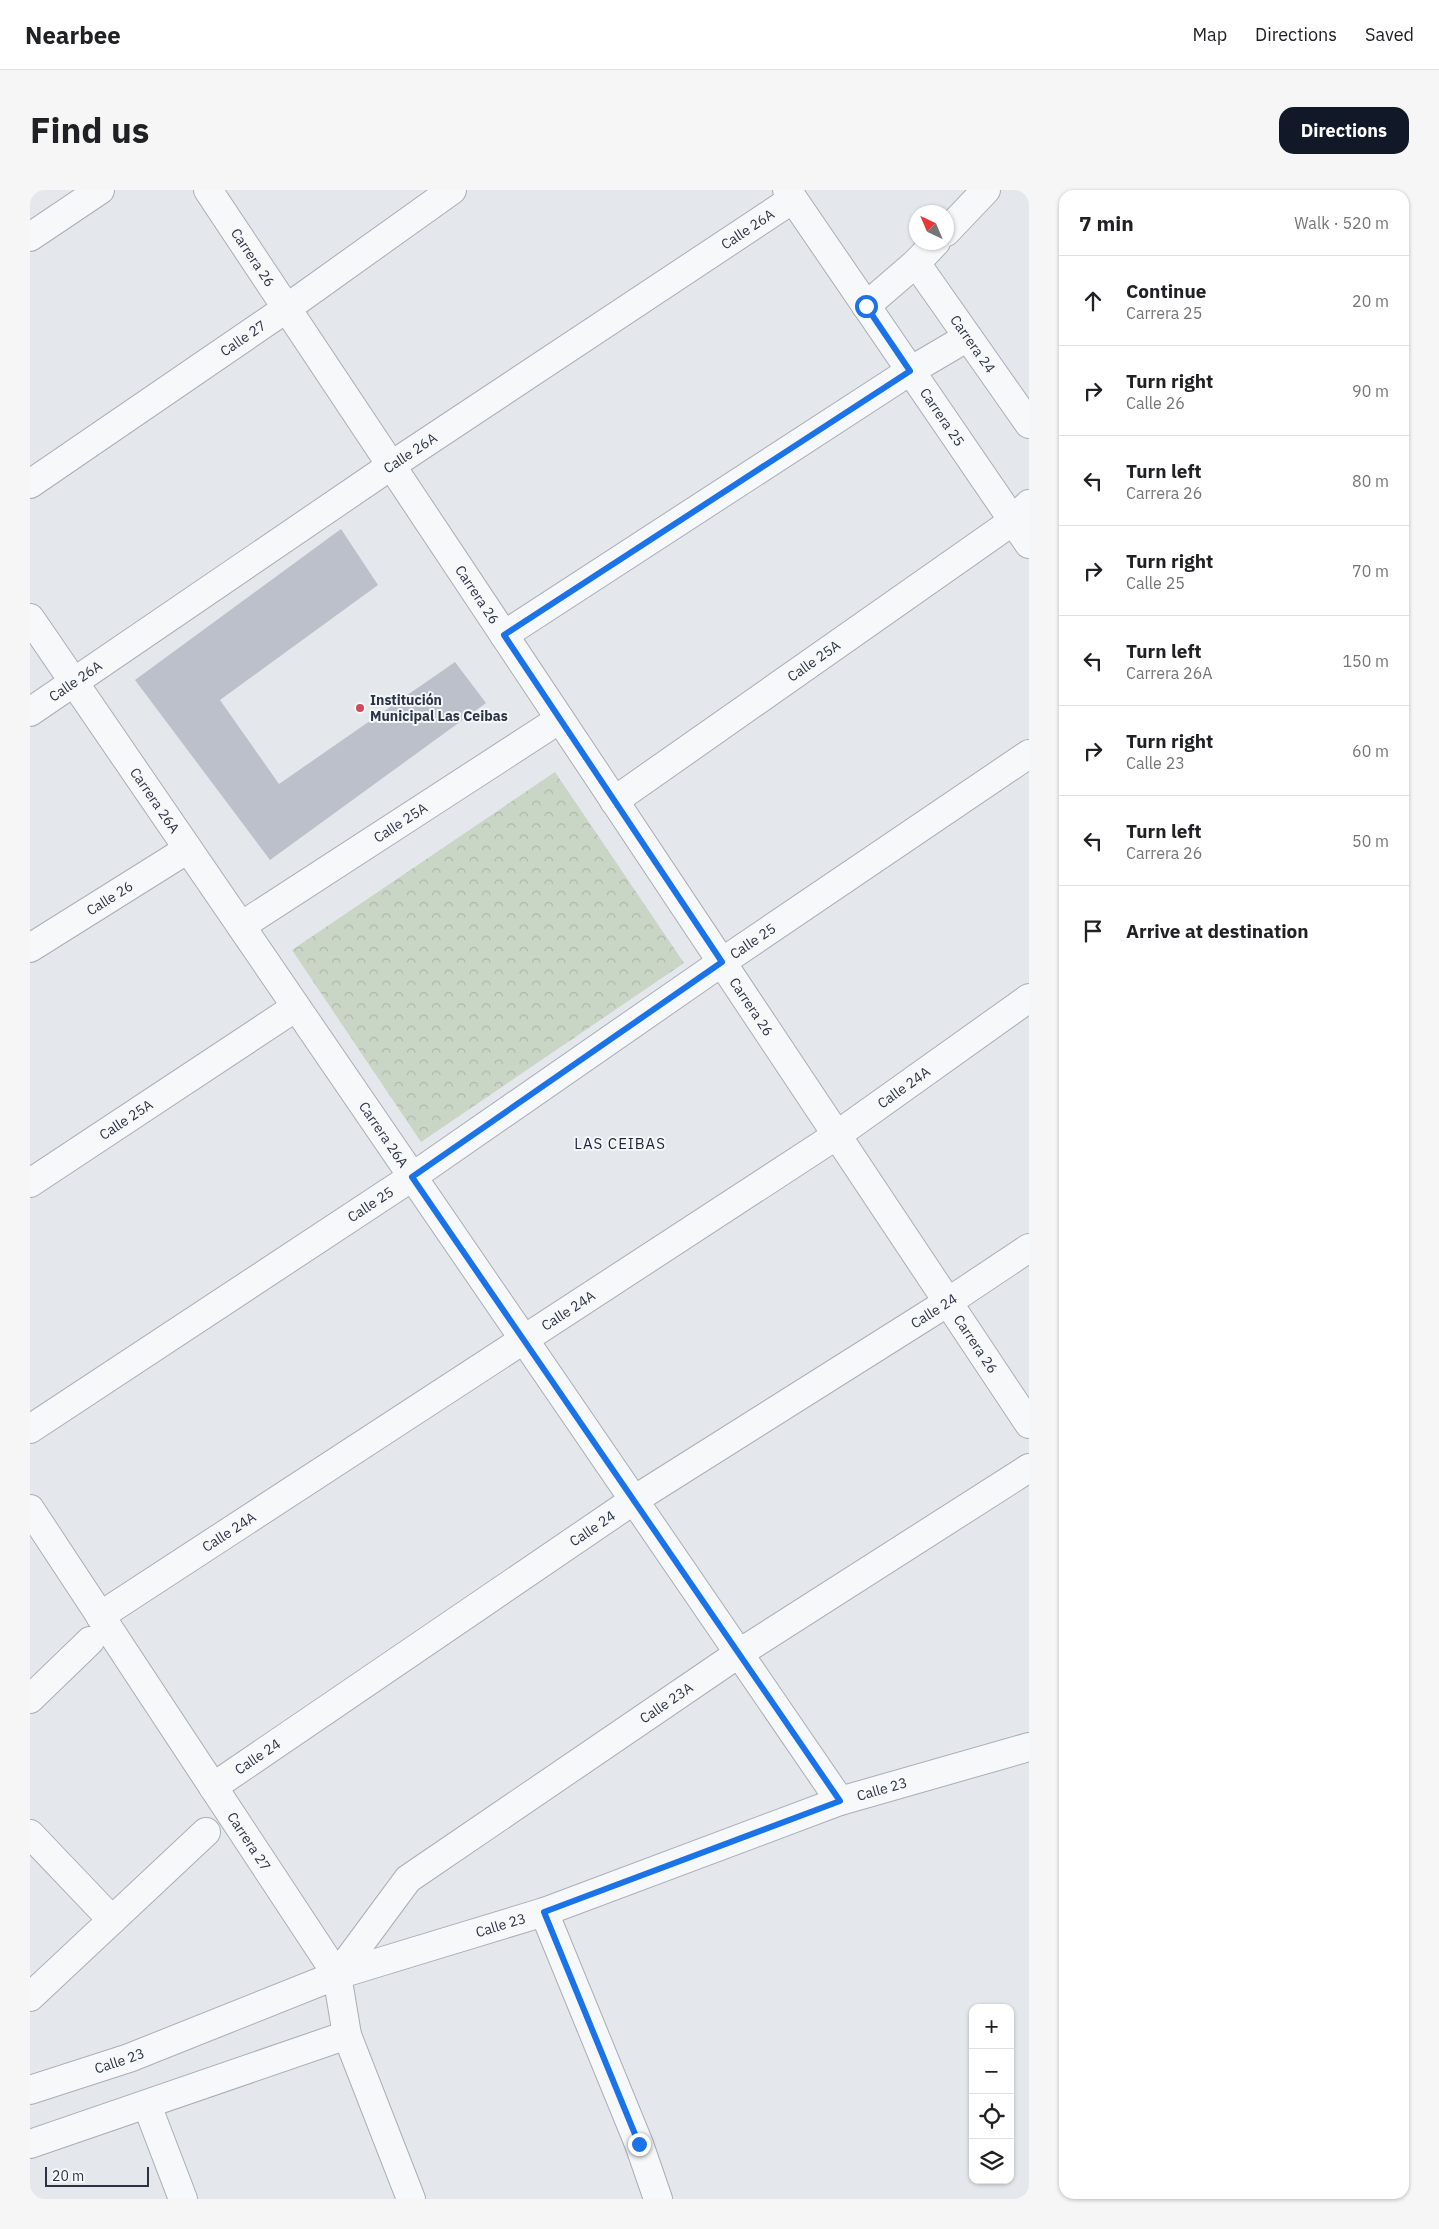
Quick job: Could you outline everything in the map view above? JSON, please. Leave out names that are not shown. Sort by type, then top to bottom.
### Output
[{"type":"street","points":[[30,237],[100,190]]},
{"type":"street","name":"Carrera 26","points":[[208,190],[1029,1424]]},
{"type":"street","name":"Calle 27","points":[[30,484],[287,308],[452,190]]},
{"type":"street","points":[[954,224],[986,190]]},
{"type":"street","name":"Carrera 25","points":[[790,194],[910,371],[1021,512],[1029,544]]},
{"type":"street","name":"Calle 26A","points":[[30,712],[74,684],[790,194]]},
{"type":"street","points":[[866,306],[916,264],[929,250]]},
{"type":"street","name":"Carrera 24","points":[[916,264],[1029,424]]},
{"type":"street","points":[[504,635],[910,371],[968,337]]},
{"type":"street","name":"Calle 25A","points":[[614,801],[1021,512]]},
{"type":"street","name":"Carrera 26A","points":[[30,618],[840,1801]]},
{"type":"street","name":"Calle 25A","points":[[241,926],[560,719]]},
{"type":"street","name":"Calle 25","points":[[30,1428],[412,1177],[722,962],[1029,754]]},
{"type":"street","name":"Calle 26","points":[[30,948],[188,849]]},
{"type":"street","name":"Calle 24A","points":[[100,1616],[837,1135],[1029,998]]},
{"type":"street","name":"Calle 25A","points":[[30,1183],[296,1007]]},
{"type":"street","name":"Calle 24","points":[[213,1788],[634,1500],[948,1302],[1029,1248]]},
{"type":"street","name":"Calle 23A","points":[[337,1975],[408,1880],[738,1654],[1029,1468]]},
{"type":"street","name":"Carrera 27","points":[[30,1509],[337,1975],[347,2035],[411,2199]]},
{"type":"street","points":[[30,1699],[90,1642]]},
{"type":"street","name":"Calle 23","points":[[30,2090],[129,2058],[337,1975],[544,1912],[840,1801],[1029,1747]]},
{"type":"street","points":[[30,1997],[206,1832]]},
{"type":"street","points":[[30,1834],[112,1920]]},
{"type":"street","points":[[544,1912],[639,2144],[658,2199]]},
{"type":"street","points":[[30,2144],[347,2035]]},
{"type":"street","points":[[148,2105],[183,2199]]},
{"type":"green space","points":[[555,772],[684,963],[421,1142],[292,950]]},
{"type":"building","points":[[341,529],[378,585],[220,700],[279,784],[455,662],[486,703],[270,860],[135,680]]},
{"type":"place","name":"Institución Municipal Las Ceibas","points":[[360,708]]},
{"type":"district","name":"LAS CEIBAS","points":[[620,1143]]},
{"type":"route","points":[[639,2144],[544,1912],[840,1801],[412,1177],[722,962],[504,635],[910,371],[866,306]]}]
